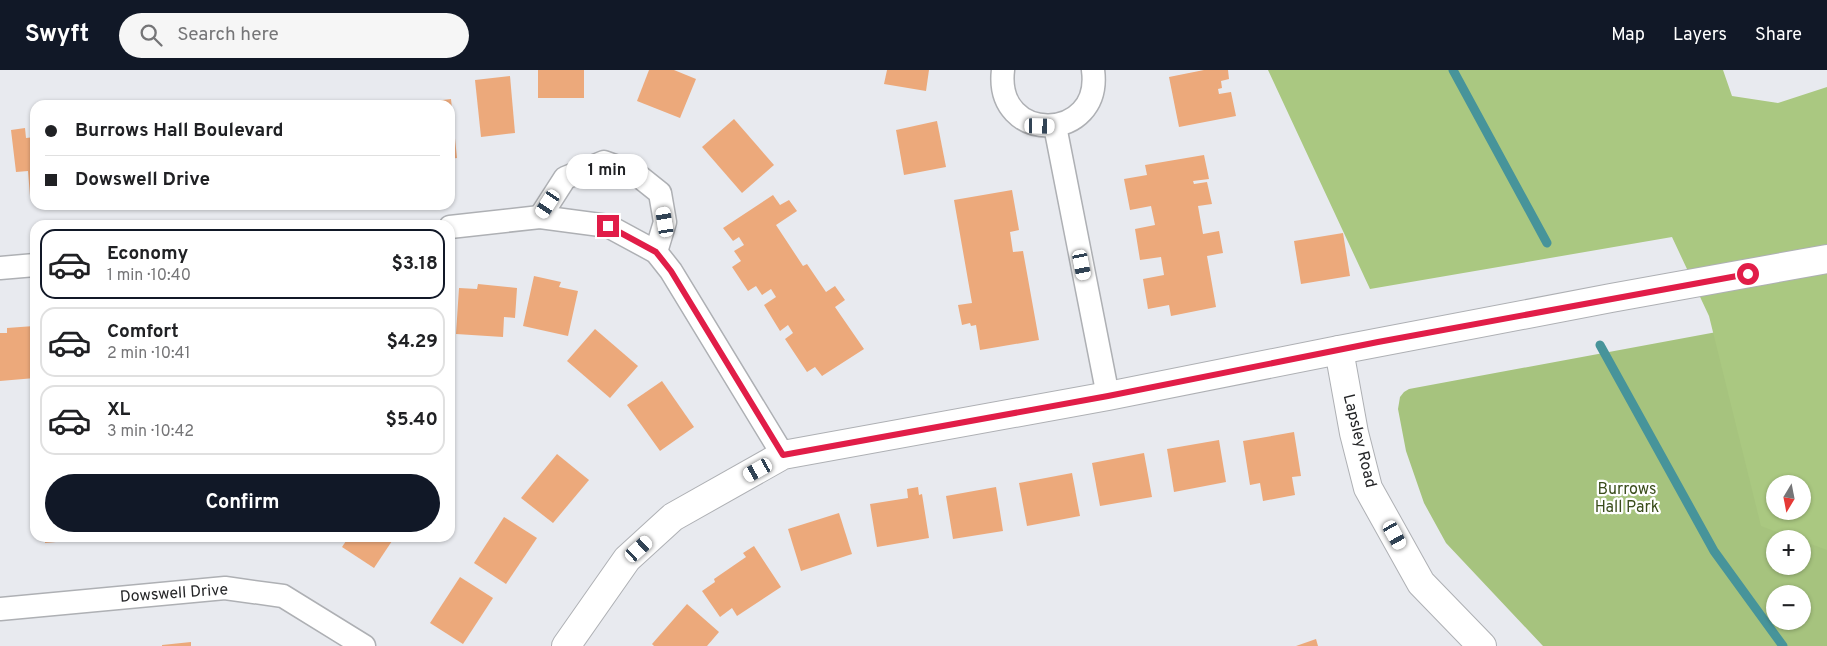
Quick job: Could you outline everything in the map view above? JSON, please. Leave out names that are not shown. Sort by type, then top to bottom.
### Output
[{"type":"street","points":[[1003,70],[1002,86],[1006,100],[1014,112],[1026,121],[1040,126],[1055,126],[1070,121],[1083,111],[1092,98],[1095,82],[1093,70]]},
{"type":"street","points":[[1055,126],[1108,396]]},
{"type":"street","points":[[540,217],[565,178],[604,162],[635,173],[660,193],[665,222],[656,252]]},
{"type":"street","points":[[455,226],[540,217],[608,226],[656,252],[671,271],[783,455]]},
{"type":"street","points":[[566,646],[627,559],[673,517],[783,455],[1108,396],[1339,350],[1827,259]]},
{"type":"street","points":[[0,268],[30,265]]},
{"type":"street","name":"Lapsley Road","points":[[1339,350],[1354,433],[1368,488],[1421,583],[1482,646]]},
{"type":"street","name":"Dowswell Drive","points":[[0,609],[224,588],[283,596],[364,646]]},
{"type":"green space","points":[[1268,70],[1723,70],[1732,96],[1778,103],[1827,87],[1827,550],[1811,544],[1811,530],[1771,530],[1761,526],[1709,316],[1672,237],[1370,289]]},
{"type":"green space","name":"Burrows Hall Park","points":[[1782,320],[1827,369],[1827,646],[1543,646],[1446,543],[1424,503],[1406,451],[1398,409],[1400,397],[1409,389]]},
{"type":"building","points":[[538,70],[584,70],[584,98],[538,98]]},
{"type":"building","points":[[649,70],[674,70],[696,79],[680,118],[637,101]]},
{"type":"building","points":[[887,70],[929,70],[926,91],[884,84]]},
{"type":"building","points":[[1204,70],[1228,70],[1229,79],[1221,81],[1222,88],[1218,89],[1219,94],[1231,92],[1236,116],[1179,127],[1169,77]]},
{"type":"building","points":[[510,76],[515,133],[481,137],[475,80]]},
{"type":"building","points":[[734,119],[774,165],[742,193],[702,147]]},
{"type":"building","points":[[937,121],[946,167],[904,175],[896,130]]},
{"type":"building","points":[[25,128],[26,138],[30,138],[30,196],[28,171],[16,172],[11,130]]},
{"type":"building","points":[[455,138],[457,158],[455,158]]},
{"type":"building","points":[[1204,155],[1209,179],[1193,181],[1194,184],[1207,182],[1212,204],[1198,206],[1203,234],[1219,231],[1223,253],[1207,256],[1216,307],[1171,316],[1169,305],[1148,309],[1143,279],[1164,275],[1161,257],[1140,260],[1135,229],[1155,225],[1151,206],[1130,210],[1124,179],[1147,175],[1145,165]]},
{"type":"building","points":[[1012,190],[1019,230],[1010,232],[1013,252],[1023,251],[1039,340],[980,350],[976,325],[971,326],[970,323],[962,325],[958,305],[972,303],[954,200]]},
{"type":"building","points":[[773,195],[780,205],[789,200],[797,211],[776,225],[803,266],[807,264],[826,292],[835,286],[845,300],[835,307],[864,349],[822,376],[815,367],[807,372],[785,339],[793,333],[788,325],[780,331],[764,305],[776,297],[771,289],[762,295],[756,286],[748,291],[732,267],[741,261],[734,251],[744,245],[739,237],[733,241],[723,228]]},
{"type":"building","points":[[1343,233],[1350,276],[1301,284],[1294,241]]},
{"type":"building","points":[[534,276],[561,282],[559,287],[578,291],[568,336],[523,326]]},
{"type":"building","points":[[478,284],[517,288],[515,318],[504,317],[503,337],[456,334],[459,288],[477,289]]},
{"type":"building","points":[[30,326],[30,378],[0,381],[0,333],[7,333],[7,328]]},
{"type":"building","points":[[595,329],[638,366],[610,398],[567,361]]},
{"type":"building","points":[[662,381],[694,427],[660,451],[627,405]]},
{"type":"building","points":[[1294,432],[1301,476],[1292,477],[1295,495],[1263,501],[1260,483],[1250,485],[1243,441]]},
{"type":"building","points":[[1219,440],[1226,482],[1174,492],[1167,449]]},
{"type":"building","points":[[1144,453],[1152,497],[1100,506],[1092,463]]},
{"type":"building","points":[[557,454],[589,480],[553,523],[521,498]]},
{"type":"building","points":[[1072,473],[1080,516],[1027,526],[1019,483]]},
{"type":"building","points":[[918,487],[919,495],[922,494],[929,538],[877,547],[870,504],[908,498],[907,489]]},
{"type":"building","points":[[996,487],[1003,531],[953,539],[946,496]]},
{"type":"building","points":[[839,513],[852,554],[801,571],[788,529]]},
{"type":"building","points":[[504,517],[537,538],[506,584],[474,563]]},
{"type":"building","points":[[345,542],[391,542],[374,568],[342,547]]},
{"type":"building","points":[[754,546],[781,587],[737,616],[732,608],[720,617],[702,591],[715,582],[714,579],[746,557],[743,553]]},
{"type":"building","points":[[460,577],[493,598],[463,644],[430,623]]},
{"type":"building","points":[[687,604],[719,632],[707,646],[654,646],[652,644]]},
{"type":"building","points":[[1316,639],[1318,646],[1296,646]]},
{"type":"building","points":[[191,642],[191,646],[162,646],[162,645]]},
{"type":"waterway","points":[[1453,70],[1547,243]]},
{"type":"waterway","points":[[1600,345],[1714,551],[1783,646]]},
{"type":"route","points":[[608,226],[656,252],[671,271],[783,455],[1108,396],[1378,342],[1748,274]]}]
